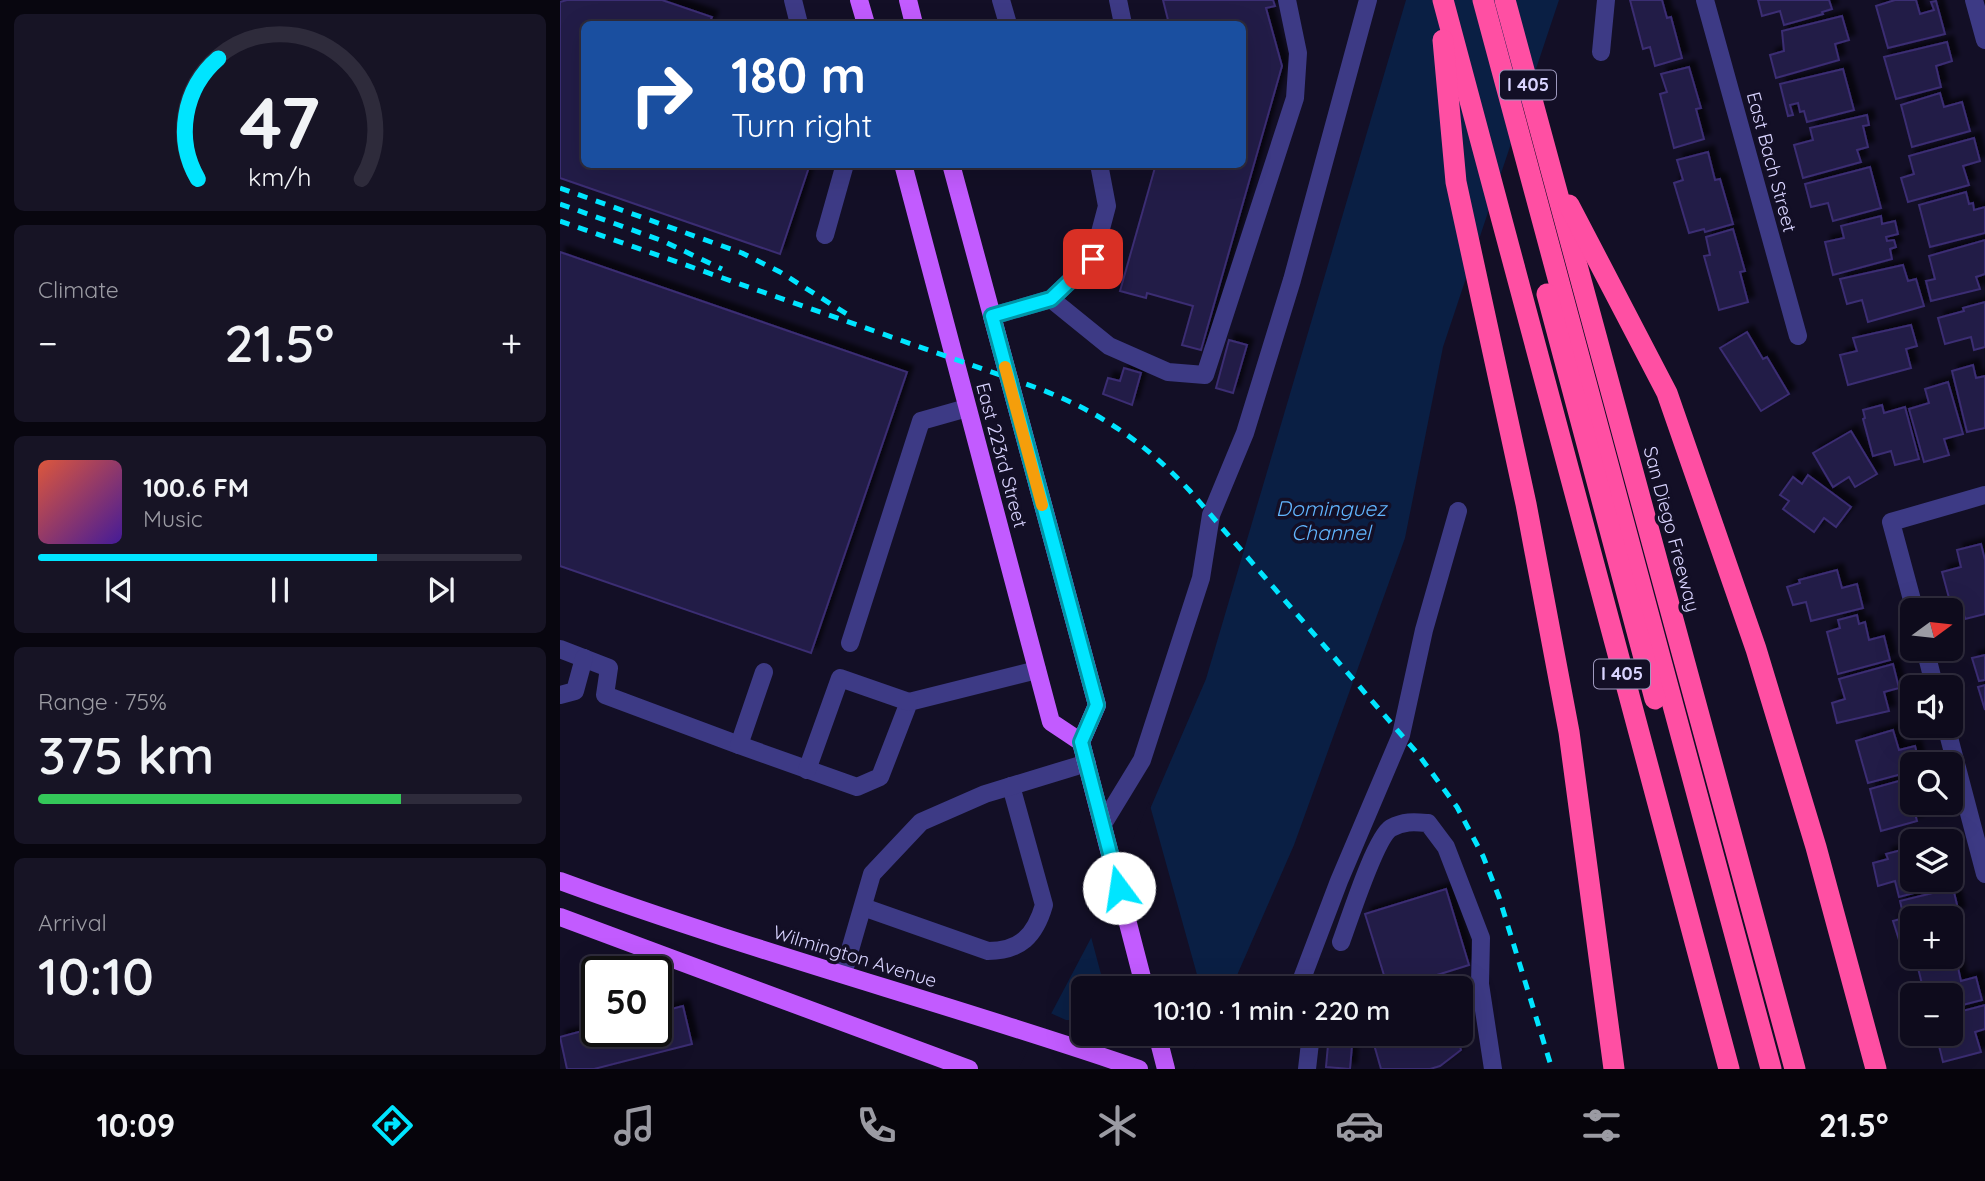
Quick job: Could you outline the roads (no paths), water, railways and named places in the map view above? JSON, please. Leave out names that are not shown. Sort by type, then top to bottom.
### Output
[{"type":"highway","name":"I 405","points":[[1441,0],[1728,1064]]},
{"type":"highway","points":[[1441,0],[1456,182],[1550,624],[1569,732],[1614,1069]]},
{"type":"highway","points":[[1468,0],[1532,240],[1762,1066]]},
{"type":"highway","points":[[1483,0],[1762,1066]]},
{"type":"highway","name":"San Diego Freeway","points":[[1505,0],[1794,1066]]},
{"type":"highway","points":[[1550,169],[1667,393],[1756,649],[1815,847],[1876,1069]]},
{"type":"main road","points":[[859,0],[865,21]]},
{"type":"main road","points":[[908,0],[913,21]]},
{"type":"main road","name":"East 223rd Street","points":[[904,168],[1051,722],[1081,742],[1097,705],[952,168]]},
{"type":"main road","points":[[1081,742],[1142,976]]},
{"type":"main road","name":"Wilmington Avenue","points":[[560,881],[656,916],[1033,1032],[1139,1069]]},
{"type":"main road","points":[[560,916],[970,1069]]},
{"type":"main road","points":[[1160,1046],[1166,1069]]},
{"type":"street","points":[[793,0],[798,21]]},
{"type":"street","points":[[1001,0],[1007,21]]},
{"type":"street","points":[[1118,0],[1122,21]]},
{"type":"street","points":[[1051,299],[1109,346],[1168,372],[1205,375],[1295,98],[1298,53],[1287,0]]},
{"type":"street","points":[[1103,824],[1142,760],[1201,578],[1211,514],[1245,433],[1284,305],[1368,0]]},
{"type":"street","points":[[1601,52],[1606,0]]},
{"type":"street","name":"East Bach Street","points":[[1705,0],[1798,336]]},
{"type":"street","points":[[1974,0],[1985,40]]},
{"type":"street","points":[[825,235],[844,168]]},
{"type":"street","points":[[992,316],[1051,299],[1093,259],[1107,206],[1101,168]]},
{"type":"street","points":[[850,643],[920,421],[967,408]]},
{"type":"street","points":[[1911,598],[1891,522],[1985,495]]},
{"type":"street","points":[[1303,976],[1339,881],[1401,735],[1424,630],[1458,511]]},
{"type":"street","points":[[560,649],[609,668],[605,695],[857,788],[880,777],[909,702]]},
{"type":"street","points":[[560,695],[575,691],[584,658]]},
{"type":"street","points":[[807,770],[840,678],[909,702],[1037,670]]},
{"type":"street","points":[[739,745],[764,672]]},
{"type":"street","points":[[1948,738],[1985,874]]},
{"type":"street","points":[[843,974],[872,874],[920,822],[985,794],[1087,764]]},
{"type":"street","points":[[863,907],[988,951],[1005,951],[1027,938],[1038,925],[1044,905],[1012,786]]},
{"type":"street","points":[[1341,942],[1373,857],[1388,830],[1408,821],[1428,823],[1446,847],[1481,937],[1480,984],[1493,1069]]},
{"type":"street","points":[[1307,1069],[1310,1046]]},
{"type":"water","name":"Dominguez Channel","points":[[1406,0],[1559,0],[1443,347],[1405,538],[1294,845],[1237,976],[1071,976],[1110,902],[1206,679]]},
{"type":"water","name":"Dominguez Channel","points":[[1071,976],[1071,1041],[1022,1069]]},
{"type":"railway","points":[[560,188],[742,253],[780,272],[850,316]]},
{"type":"railway","points":[[560,204],[663,241],[722,269]]},
{"type":"railway","points":[[560,221],[1040,389],[1103,419],[1156,458],[1190,491],[1418,754],[1457,807],[1483,856],[1499,897],[1552,1069]]}]
